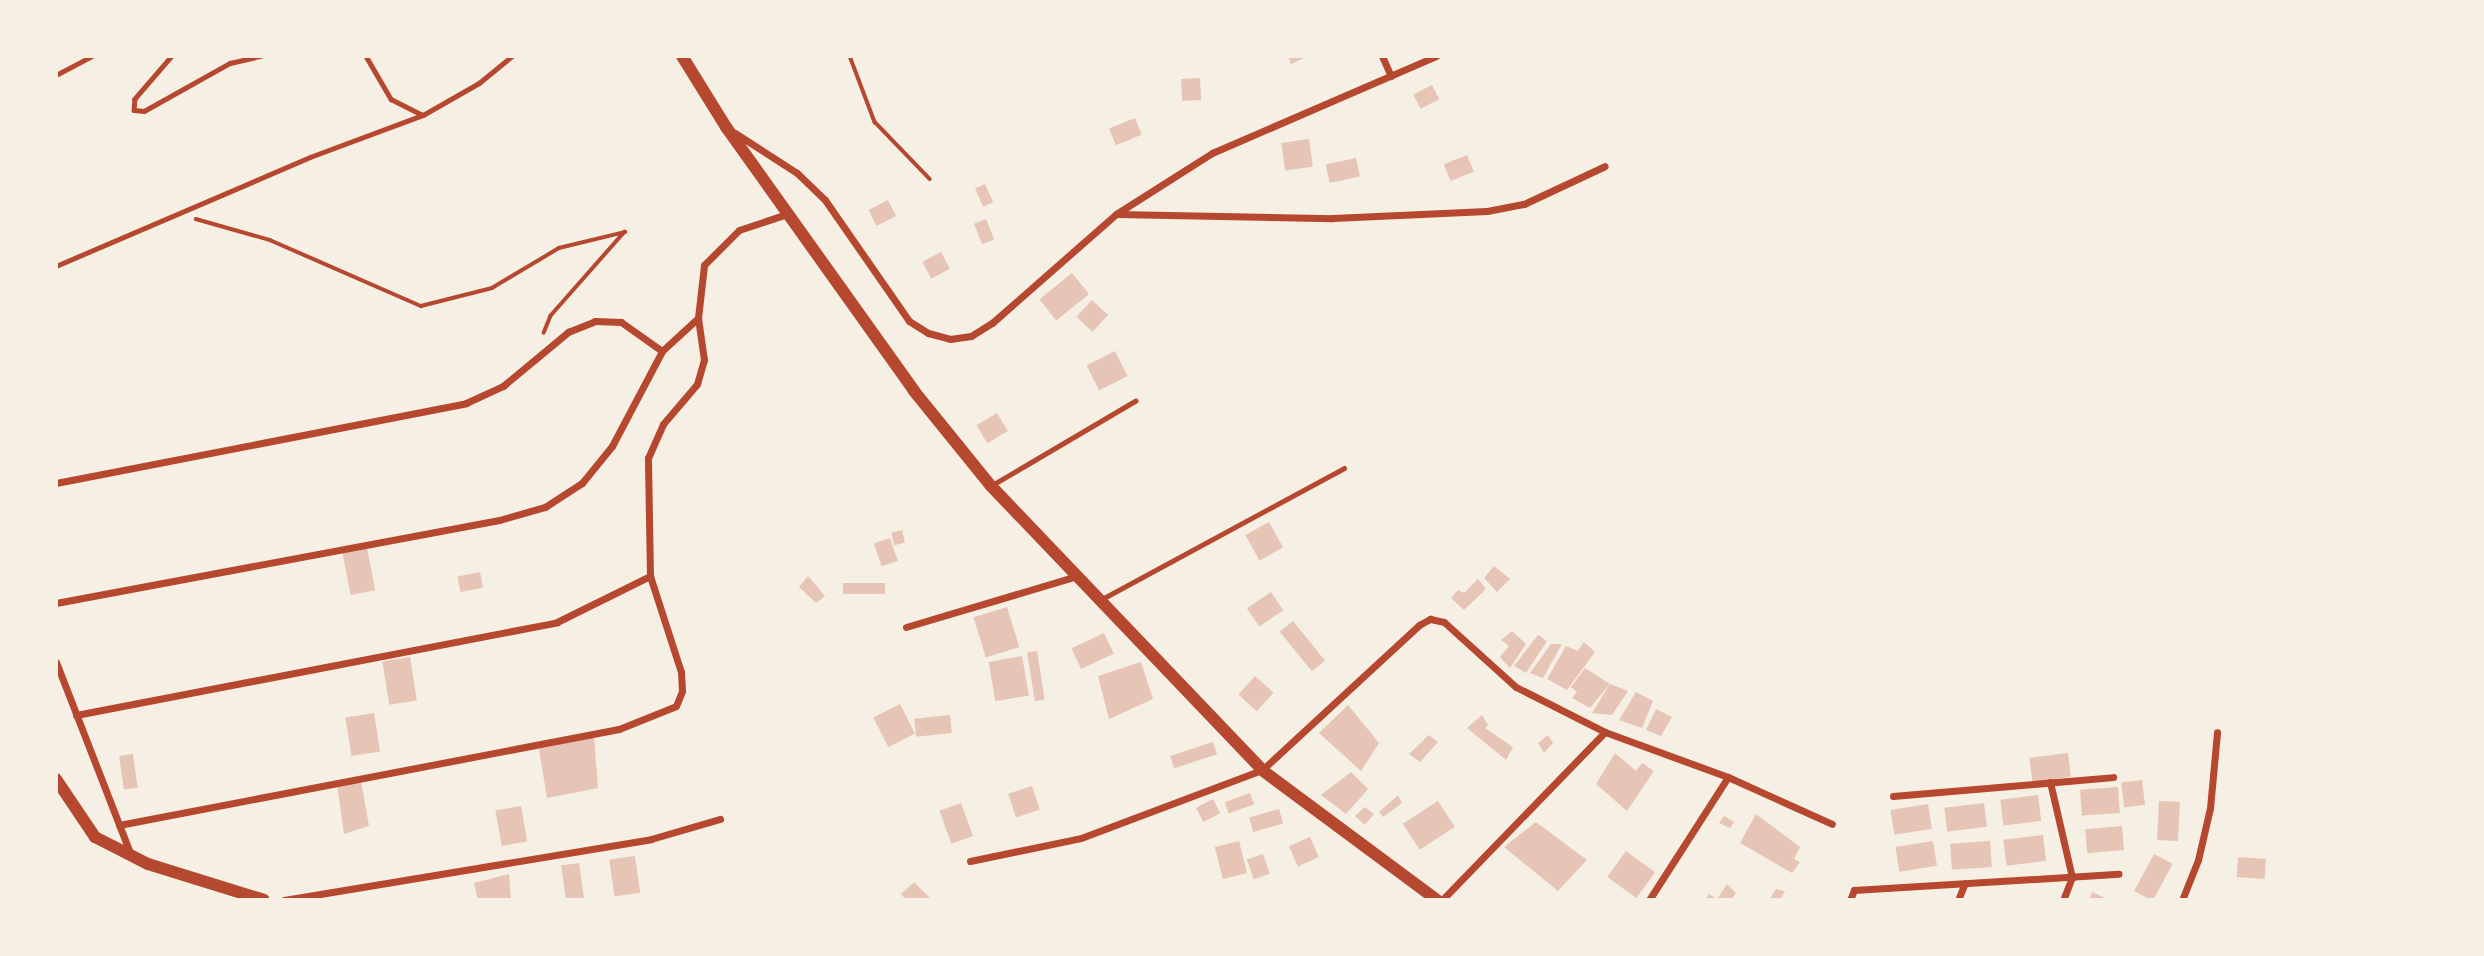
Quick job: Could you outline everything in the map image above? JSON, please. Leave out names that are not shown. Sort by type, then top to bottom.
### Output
[{"type":"street","points":[[681,56],[726,127],[914,391],[991,486],[1262,769],[1440,900],[1605,732]]},
{"type":"street","points":[[1382,56],[1391,76]]},
{"type":"street","points":[[726,127],[797,173],[825,200],[909,321],[928,333],[950,339],[971,336],[992,323],[1116,214],[1212,153],[1436,56]]},
{"type":"street","points":[[1116,214],[1320,218],[1487,211],[1524,204],[1605,166]]},
{"type":"street","points":[[119,825],[619,729],[676,706],[682,691],[681,672],[650,576],[648,458],[663,424],[697,384],[704,360],[698,318],[704,265],[720,245],[739,230],[787,214]]},
{"type":"street","points":[[56,603],[499,520],[545,507],[582,482],[612,446],[662,351],[698,318]]},
{"type":"street","points":[[56,483],[466,403],[503,386],[568,332],[595,321],[621,322],[662,351]]},
{"type":"street","points":[[906,627],[1078,575]]},
{"type":"street","points":[[76,715],[557,622],[650,576]]},
{"type":"street","points":[[970,862],[1081,838],[1262,769],[1419,625],[1430,620],[1444,622],[1516,687],[1605,732],[1728,776],[1832,824]]},
{"type":"street","points":[[56,662],[131,857]]},
{"type":"street","points":[[2182,900],[2198,860],[2210,808],[2217,732]]},
{"type":"street","points":[[1649,900],[1728,776]]},
{"type":"street","points":[[1893,796],[2113,777]]},
{"type":"street","points":[[56,779],[95,837],[131,857],[264,900]]},
{"type":"street","points":[[2050,782],[2072,877],[2063,900]]},
{"type":"street","points":[[284,900],[651,839],[720,819]]},
{"type":"street","points":[[1850,900],[1854,890],[2119,874]]},
{"type":"street","points":[[1958,900],[1965,883]]},
{"type":"lane","points":[[56,75],[92,56]]},
{"type":"lane","points":[[172,56],[135,99],[134,110],[144,111],[230,63],[260,56]]},
{"type":"lane","points":[[366,56],[395,104],[423,115]]},
{"type":"lane","points":[[56,266],[181,215],[310,157],[423,115],[479,83],[512,56]]},
{"type":"lane","points":[[991,486],[1135,401]]},
{"type":"lane","points":[[1102,600],[1344,468]]},
{"type":"path","points":[[850,56],[875,122],[930,179]]},
{"type":"path","points":[[181,215],[270,240],[421,306],[492,288],[559,248],[625,232],[551,316],[532,363]]},
{"type":"building","points":[[1288,56],[1308,56],[1291,64]]},
{"type":"building","points":[[1200,78],[1201,100],[1182,101],[1181,79]]},
{"type":"building","points":[[1432,85],[1439,99],[1421,109],[1413,95]]},
{"type":"building","points":[[1135,118],[1142,135],[1116,145],[1109,128]]},
{"type":"building","points":[[1309,139],[1313,167],[1285,171],[1281,143]]},
{"type":"building","points":[[1467,155],[1474,172],[1451,181],[1444,164]]},
{"type":"building","points":[[1356,158],[1360,177],[1330,183],[1326,164]]},
{"type":"building","points":[[985,184],[993,202],[983,207],[975,188]]},
{"type":"building","points":[[888,200],[896,216],[877,226],[868,210]]},
{"type":"building","points":[[986,219],[994,239],[982,244],[974,224]]},
{"type":"building","points":[[941,252],[950,269],[931,279],[922,262]]},
{"type":"building","points":[[1072,273],[1089,294],[1056,320],[1039,299]]},
{"type":"building","points":[[1092,300],[1108,315],[1092,332],[1076,317]]},
{"type":"building","points":[[1115,351],[1128,376],[1099,390],[1086,366]]},
{"type":"building","points":[[997,413],[1008,431],[987,443],[976,425]]},
{"type":"building","points":[[1269,522],[1283,547],[1259,560],[1245,535]]},
{"type":"building","points":[[902,530],[905,543],[894,545],[891,532]]},
{"type":"building","points":[[890,538],[898,561],[882,566],[874,544]]},
{"type":"building","points":[[367,548],[375,590],[351,595],[342,553]]},
{"type":"building","points":[[1494,566],[1510,579],[1497,592],[1484,578]]},
{"type":"building","points":[[480,572],[483,588],[460,592],[457,576]]},
{"type":"building","points":[[808,576],[825,596],[816,603],[799,587]]},
{"type":"building","points":[[1478,579],[1486,589],[1464,610],[1451,598],[1458,590],[1464,593]]},
{"type":"building","points":[[843,583],[885,583],[885,594],[843,594]]},
{"type":"building","points":[[1271,592],[1283,610],[1259,626],[1247,608]]},
{"type":"building","points":[[1007,607],[1019,647],[986,657],[974,617]]},
{"type":"building","points":[[1293,621],[1325,661],[1312,671],[1280,632]]},
{"type":"building","points":[[1512,631],[1526,644],[1510,668],[1500,657],[1509,646],[1501,640]]},
{"type":"building","points":[[1104,633],[1114,654],[1081,669],[1071,648]]},
{"type":"building","points":[[1538,635],[1547,641],[1526,673],[1514,666]]},
{"type":"building","points":[[1584,642],[1595,652],[1567,690],[1547,679],[1566,646],[1578,651]]},
{"type":"building","points":[[1551,644],[1562,644],[1543,678],[1530,673]]},
{"type":"building","points":[[1037,651],[1045,699],[1035,701],[1027,653]]},
{"type":"building","points":[[1022,656],[1029,695],[995,701],[989,662]]},
{"type":"building","points":[[410,657],[417,700],[389,705],[382,661]]},
{"type":"building","points":[[1141,662],[1153,699],[1109,719],[1098,676]]},
{"type":"building","points":[[1585,668],[1610,684],[1590,708],[1572,698],[1577,692],[1571,687]]},
{"type":"building","points":[[1255,676],[1274,693],[1257,711],[1238,695]]},
{"type":"building","points":[[1610,684],[1628,691],[1612,715],[1592,713]]},
{"type":"building","points":[[1636,692],[1653,701],[1642,728],[1619,720]]},
{"type":"building","points":[[900,704],[915,733],[888,747],[873,718]]},
{"type":"building","points":[[1348,705],[1379,743],[1361,771],[1319,733]]},
{"type":"building","points":[[1656,709],[1672,717],[1661,736],[1646,730]]},
{"type":"building","points":[[374,713],[380,752],[351,756],[345,718]]},
{"type":"building","points":[[950,715],[952,733],[916,737],[914,719]]},
{"type":"building","points":[[1482,715],[1488,725],[1485,728],[1513,747],[1506,760],[1467,728]]},
{"type":"building","points":[[1429,735],[1438,742],[1420,762],[1409,754]]},
{"type":"building","points":[[1548,735],[1553,743],[1544,753],[1538,743]]},
{"type":"building","points":[[594,737],[598,788],[547,798],[539,749]]},
{"type":"building","points":[[1213,742],[1217,754],[1174,768],[1170,756]]},
{"type":"building","points":[[1615,753],[1636,771],[1642,763],[1654,771],[1627,811],[1596,784]]},
{"type":"building","points":[[2068,753],[2071,777],[2032,782],[2029,758]]},
{"type":"building","points":[[133,754],[138,788],[124,790],[119,756]]},
{"type":"building","points":[[1351,772],[1368,789],[1346,814],[1321,795]]},
{"type":"building","points":[[2142,780],[2145,805],[2124,807],[2121,783]]},
{"type":"building","points":[[361,781],[369,826],[344,834],[337,784]]},
{"type":"building","points":[[1032,786],[1040,810],[1016,818],[1008,794]]},
{"type":"building","points":[[2118,787],[2120,813],[2082,816],[2080,790]]},
{"type":"building","points":[[1250,793],[1254,804],[1229,814],[1225,802]]},
{"type":"building","points":[[1398,795],[1402,803],[1383,817],[1379,812]]},
{"type":"building","points":[[2038,795],[2041,821],[2003,825],[2000,800]]},
{"type":"building","points":[[1213,799],[1220,813],[1203,822],[1196,808]]},
{"type":"building","points":[[1438,801],[1455,827],[1420,850],[1403,824]]},
{"type":"building","points":[[2159,801],[2180,802],[2178,841],[2157,840]]},
{"type":"building","points":[[961,803],[973,836],[951,844],[939,811]]},
{"type":"building","points":[[1984,803],[1987,827],[1947,832],[1944,808]]},
{"type":"building","points":[[1928,804],[1932,829],[1894,835],[1890,810]]},
{"type":"building","points":[[521,806],[527,841],[502,846],[495,811]]},
{"type":"building","points":[[1365,807],[1374,814],[1365,825],[1355,816]]},
{"type":"building","points":[[1279,809],[1283,823],[1253,832],[1249,818]]},
{"type":"building","points":[[1756,814],[1800,847],[1794,859],[1800,862],[1792,873],[1740,843]]},
{"type":"building","points":[[1724,816],[1734,822],[1730,828],[1719,823]]},
{"type":"building","points":[[1536,822],[1587,860],[1558,891],[1504,847]]},
{"type":"building","points":[[2122,826],[2124,850],[2087,853],[2085,829]]},
{"type":"building","points":[[2043,835],[2046,861],[2006,866],[2003,840]]},
{"type":"building","points":[[1310,837],[1319,857],[1298,866],[1289,846]]},
{"type":"building","points":[[1239,841],[1247,873],[1223,879],[1215,847]]},
{"type":"building","points":[[1933,841],[1937,866],[1899,872],[1895,847]]},
{"type":"building","points":[[1990,841],[1992,867],[1952,870],[1950,844]]},
{"type":"building","points":[[1626,851],[1655,872],[1636,898],[1607,877]]},
{"type":"building","points":[[1263,854],[1270,874],[1254,879],[1247,860]]},
{"type":"building","points":[[2154,854],[2173,864],[2153,900],[2134,891]]},
{"type":"building","points":[[635,856],[640,893],[614,896],[609,860]]},
{"type":"building","points":[[2238,857],[2266,859],[2265,879],[2237,877]]},
{"type":"building","points":[[579,863],[584,900],[566,900],[561,866]]},
{"type":"building","points":[[509,874],[511,900],[478,900],[474,883]]},
{"type":"building","points":[[914,882],[932,900],[906,900],[901,894]]},
{"type":"building","points":[[1727,884],[1736,893],[1731,900],[1705,900],[1709,894],[1717,899]]},
{"type":"building","points":[[1776,889],[1785,891],[1780,900],[1769,900]]},
{"type":"building","points":[[2092,892],[2110,900],[2089,900]]}]
